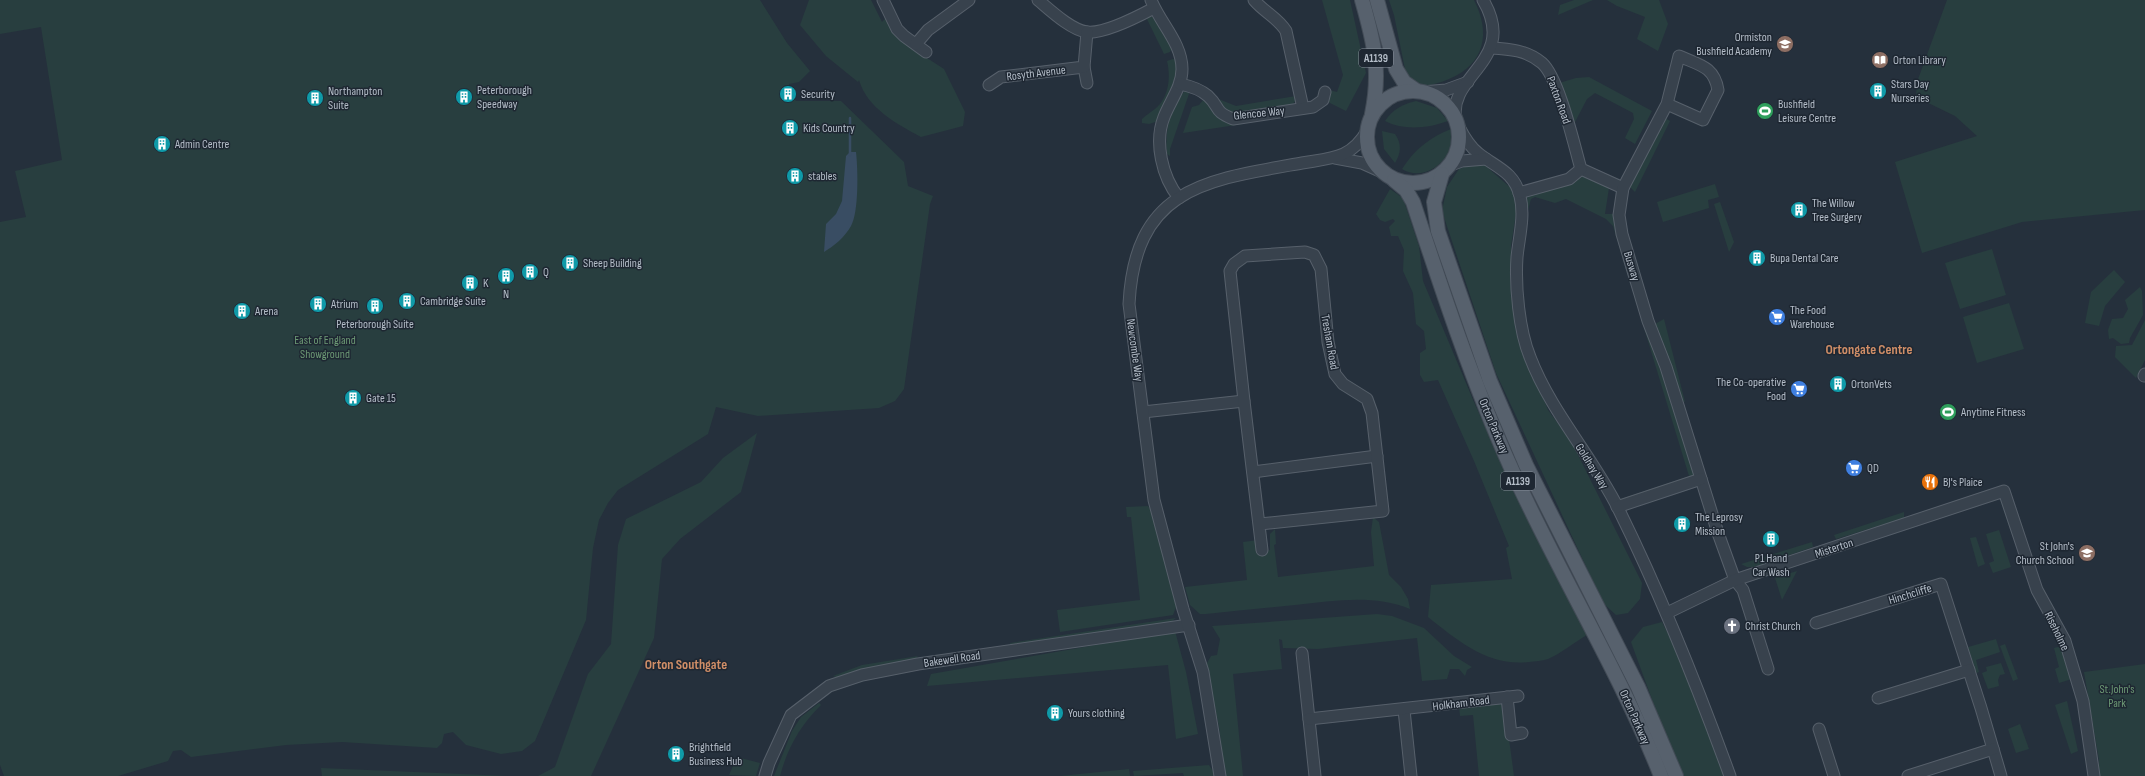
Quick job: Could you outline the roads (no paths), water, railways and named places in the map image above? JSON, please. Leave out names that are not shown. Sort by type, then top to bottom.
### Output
[{"type":"main road","name":"A1139","points":[[1362,0],[1376,55],[1378,74],[1377,91],[1372,116]]},
{"type":"main road","name":"A1139","points":[[1377,0],[1396,69],[1404,82],[1420,91]]},
{"type":"main road","points":[[1420,91],[1431,94],[1446,104],[1458,123],[1460,140],[1457,153],[1446,170],[1431,181],[1419,184],[1394,180],[1382,172],[1370,154],[1367,131],[1372,116],[1386,100],[1406,92],[1420,91]]},
{"type":"main road","name":"Orton Parkway","points":[[1446,170],[1434,202],[1438,231],[1490,381],[1529,471],[1638,687],[1676,776]]},
{"type":"main road","name":"Orton Parkway","points":[[1394,180],[1406,190],[1413,202],[1451,315],[1488,413],[1513,471],[1625,694],[1661,776]]},
{"type":"street","points":[[883,0],[897,29],[926,52]]},
{"type":"street","points":[[916,44],[928,30],[969,0]]},
{"type":"street","points":[[1038,0],[1068,24],[1087,32],[1114,27],[1152,4],[1180,53],[1182,69],[1180,84],[1164,116],[1159,133],[1164,165],[1171,188],[1179,198]]},
{"type":"street","name":"Glencoe Way","points":[[1254,0],[1260,14],[1280,21],[1286,31],[1303,108]]},
{"type":"street","points":[[1458,123],[1455,103],[1469,81],[1485,61],[1491,48],[1492,27],[1490,14],[1483,0]]},
{"type":"street","points":[[1087,32],[1084,67],[1087,83]]},
{"type":"street","name":"Paxton Road","points":[[1491,48],[1515,50],[1528,54],[1542,63],[1550,72],[1581,169]]},
{"type":"street","name":"Busway","points":[[1667,104],[1703,120],[1718,90],[1714,75],[1710,70],[1679,56],[1667,104],[1622,188],[1619,216],[1622,234],[1648,321],[1666,367],[1718,533],[1735,580],[1743,590],[1768,669]]},
{"type":"street","name":"Rosyth Avenue","points":[[990,85],[1001,77],[1084,67]]},
{"type":"street","points":[[1420,91],[1446,90],[1469,81]]},
{"type":"street","name":"Glencoe Way","points":[[1180,84],[1193,87],[1209,97],[1220,114],[1233,119],[1319,104],[1323,100],[1325,92]]},
{"type":"street","name":"Goldhay Way","points":[[1458,123],[1470,145],[1486,158],[1505,170],[1519,193],[1522,207],[1522,220],[1517,283],[1523,333],[1529,357],[1553,405],[1617,507],[1658,598],[1667,613],[1730,776]]},
{"type":"street","name":"Newcombe Way","points":[[1220,776],[1203,672],[1154,500],[1129,304],[1130,284],[1136,256],[1146,232],[1162,212],[1179,198],[1202,184],[1232,175],[1333,158],[1357,146],[1367,131]]},
{"type":"street","name":"Newcombe Way","points":[[1333,158],[1362,163],[1382,172]]},
{"type":"street","points":[[1446,170],[1468,160],[1486,158]]},
{"type":"street","points":[[1519,193],[1569,179],[1581,169],[1622,188]]},
{"type":"street","name":"Tresham Road","points":[[1260,524],[1383,511],[1372,413],[1367,399],[1343,384],[1335,374],[1328,342],[1321,269],[1314,255],[1306,252],[1245,256],[1234,264],[1230,271],[1262,550]]},
{"type":"street","points":[[1143,412],[1244,401]]},
{"type":"street","points":[[1253,472],[1377,456]]},
{"type":"street","points":[[1617,507],[1701,478]]},
{"type":"street","name":"Misterton","points":[[1667,613],[1735,580],[2004,491]]},
{"type":"street","name":"Riseholme","points":[[2004,491],[2037,590],[2065,641],[2083,701],[2094,776]]},
{"type":"street","name":"Hinchcliffe","points":[[1816,624],[1941,584],[1994,749],[2001,776]]},
{"type":"street","name":"Bakewell Road","points":[[766,776],[769,763],[791,715],[829,686],[862,675],[918,664],[1190,625]]},
{"type":"street","points":[[1302,653],[1315,776]]},
{"type":"street","points":[[1878,698],[1969,670]]},
{"type":"street","name":"Holkham Road","points":[[1309,719],[1404,710],[1512,696],[1511,735],[1522,733]]},
{"type":"street","points":[[1404,710],[1410,776]]},
{"type":"street","points":[[1819,729],[1834,776]]},
{"type":"street","points":[[1908,776],[1994,749]]},
{"type":"water","points":[[850,152],[856,152],[857,201],[854,219],[849,230],[835,244],[824,252],[826,224],[836,214],[842,201],[846,156]]},
{"type":"waterway","points":[[850,118],[850,155]]},
{"type":"place","name":"Ormiston Bushfield Academy","points":[[1785,44]]},
{"type":"place","name":"Orton Library","points":[[1880,60]]},
{"type":"place","name":"Stars Day Nurseries","points":[[1878,91]]},
{"type":"place","name":"Security","points":[[788,94]]},
{"type":"place","name":"Peterborough Speedway","points":[[464,97]]},
{"type":"place","name":"Northampton Suite","points":[[315,98]]},
{"type":"place","name":"Bushfield Leisure Centre","points":[[1765,111]]},
{"type":"place","name":"Kids Country","points":[[790,128]]},
{"type":"place","name":"Admin Centre","points":[[162,144]]},
{"type":"place","name":"stables","points":[[795,176]]},
{"type":"place","name":"The Willow Tree Surgery","points":[[1799,210]]},
{"type":"place","name":"Bupa Dental Care","points":[[1757,258]]},
{"type":"place","name":"Sheep Building","points":[[570,263]]},
{"type":"place","name":"Q","points":[[530,272]]},
{"type":"place","name":"N","points":[[506,276]]},
{"type":"place","name":"K","points":[[470,283]]},
{"type":"place","name":"Cambridge Suite","points":[[407,301]]},
{"type":"place","name":"Atrium","points":[[318,304]]},
{"type":"place","name":"Peterborough Suite","points":[[375,306]]},
{"type":"place","name":"Arena","points":[[242,311]]},
{"type":"place","name":"The Food Warehouse","points":[[1777,317]]},
{"type":"place","name":"OrtonVets","points":[[1838,384]]},
{"type":"place","name":"The Co-operative Food","points":[[1799,389]]},
{"type":"place","name":"Gate 15","points":[[353,398]]},
{"type":"place","name":"Anytime Fitness","points":[[1948,412]]},
{"type":"place","name":"QD","points":[[1854,468]]},
{"type":"place","name":"BJ's Plaice","points":[[1930,482]]},
{"type":"place","name":"The Leprosy Mission","points":[[1682,524]]},
{"type":"place","name":"P1 Hand Car Wash","points":[[1771,539]]},
{"type":"place","name":"St John's Church School","points":[[2087,553]]},
{"type":"place","name":"Christ Church","points":[[1732,626]]},
{"type":"place","name":"Yours clothing","points":[[1055,713]]},
{"type":"place","name":"Brightfield Business Hub","points":[[676,754]]},
{"type":"district","name":"Ortongate Centre","points":[[1869,349]]},
{"type":"district","name":"Orton Southgate","points":[[686,664]]},
{"type":"park label","name":"East of England Showground","points":[[325,347]]},
{"type":"park label","name":"St.John's Park","points":[[2117,696]]}]
